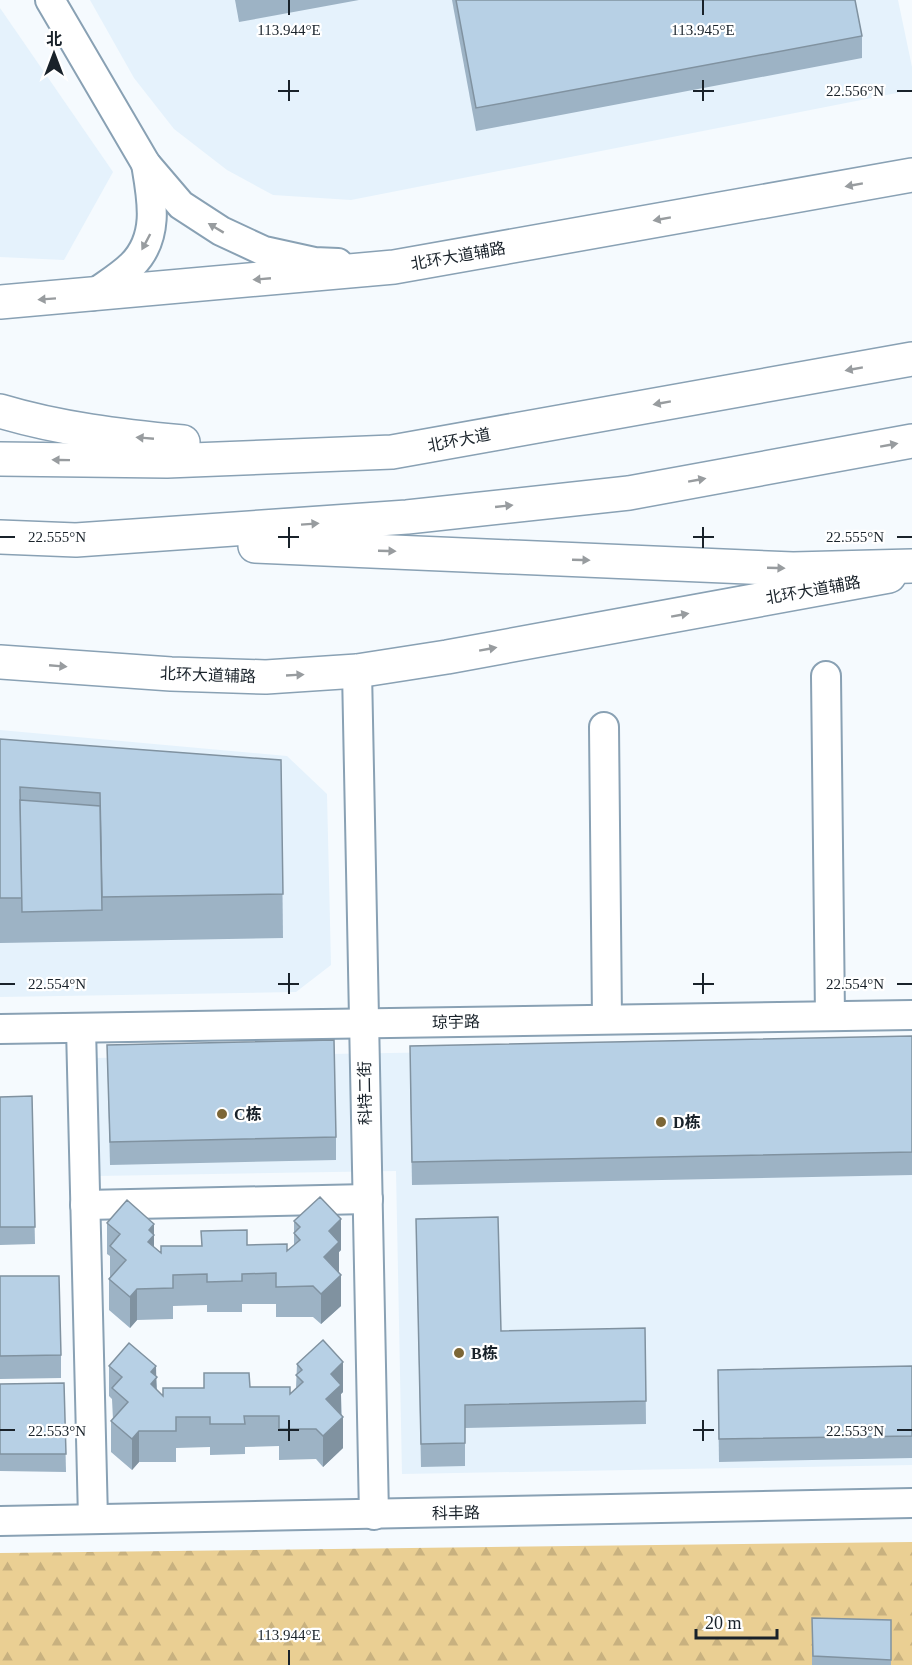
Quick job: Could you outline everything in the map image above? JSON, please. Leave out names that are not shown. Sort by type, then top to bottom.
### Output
[{"type":"main road","name":"北环大道辅路","points":[[0,302],[91,296],[394,267],[912,175]]},
{"type":"main road","name":"北环大道","points":[[0,459],[167,461],[392,452],[912,359]]},
{"type":"main road","points":[[0,411],[105,435],[195,443],[392,452]]},
{"type":"main road","points":[[76,540],[407,517],[629,493],[912,441]]},
{"type":"main road","points":[[0,537],[793,569],[912,566]]},
{"type":"main road","name":"北环大道辅路","points":[[0,662],[171,674],[266,676],[357,671],[469,653],[912,572]]},
{"type":"street","points":[[50,0],[146,164],[181,205],[221,231],[264,251],[314,262],[394,267]]},
{"type":"street","points":[[91,296],[133,264],[151,236],[153,203],[146,164]]},
{"type":"street","name":"科特二街","points":[[357,671],[374,1515]]},
{"type":"street","points":[[826,676],[830,1016]]},
{"type":"street","points":[[604,727],[607,1019]]},
{"type":"street","name":"琼宇路","points":[[0,1029],[912,1015]]},
{"type":"street","points":[[81,1028],[93,1519]]},
{"type":"street","points":[[85,1205],[368,1199]]},
{"type":"street","name":"科丰路","points":[[0,1521],[912,1503]]},
{"type":"shaded area","points":[[90,0],[898,0],[912,67],[912,90],[351,200],[273,195],[227,170],[174,129],[134,78]]},
{"type":"shaded area","points":[[0,8],[113,172],[64,260],[0,257]]},
{"type":"shaded area","points":[[0,730],[287,756],[327,794],[331,965],[296,992],[0,997]]},
{"type":"shaded area","points":[[912,1044],[912,1465],[402,1474],[396,1171],[97,1176],[95,1058]]},
{"type":"green space","points":[[912,1542],[912,1665],[0,1665],[0,1553]]},
{"type":"building","points":[[456,0],[855,0],[862,36],[476,108]]},
{"type":"building","points":[[0,739],[281,760],[283,894],[102,897],[100,793],[20,787],[22,898],[0,898]]},
{"type":"building","points":[[20,800],[100,806],[102,910],[22,912]]},
{"type":"building","name":"D栋","points":[[912,1036],[912,1152],[412,1162],[410,1046]]},
{"type":"building","name":"C栋","points":[[334,1040],[336,1137],[110,1142],[107,1045]]},
{"type":"building","points":[[32,1096],[35,1227],[0,1227],[0,1097]]},
{"type":"building","points":[[320,1197],[341,1219],[329,1231],[339,1242],[324,1257],[341,1275],[321,1294],[313,1286],[276,1287],[276,1273],[242,1274],[242,1281],[207,1282],[207,1274],[173,1275],[173,1288],[137,1289],[130,1297],[109,1279],[126,1260],[110,1246],[120,1234],[107,1223],[127,1200],[154,1224],[149,1230],[154,1235],[148,1242],[161,1253],[161,1246],[202,1246],[201,1231],[247,1230],[247,1245],[287,1244],[287,1251],[300,1240],[294,1233],[300,1227],[294,1221]]},
{"type":"building","name":"B栋","points":[[498,1217],[501,1331],[645,1328],[646,1401],[465,1405],[465,1443],[421,1444],[416,1219]]},
{"type":"building","points":[[0,1276],[59,1276],[61,1355],[0,1356]]},
{"type":"building","points":[[323,1340],[343,1362],[331,1374],[341,1385],[326,1399],[343,1417],[323,1436],[316,1429],[279,1429],[279,1416],[244,1416],[245,1424],[210,1424],[210,1417],[176,1417],[176,1431],[139,1431],[132,1439],[111,1421],[128,1402],[112,1388],[122,1377],[109,1366],[129,1343],[156,1366],[151,1372],[157,1377],[151,1384],[163,1396],[163,1388],[204,1388],[204,1373],[249,1373],[250,1387],[290,1387],[290,1394],[303,1382],[296,1375],[302,1370],[297,1364]]},
{"type":"building","points":[[912,1366],[912,1436],[719,1439],[718,1370]]},
{"type":"building","points":[[64,1383],[66,1454],[0,1454],[0,1384]]},
{"type":"building","points":[[812,1618],[891,1620],[891,1660],[813,1656]]},
{"type":"place","name":"C栋","points":[[222,1114]]},
{"type":"place","name":"D栋","points":[[661,1122]]},
{"type":"place","name":"B栋","points":[[459,1353]]}]
